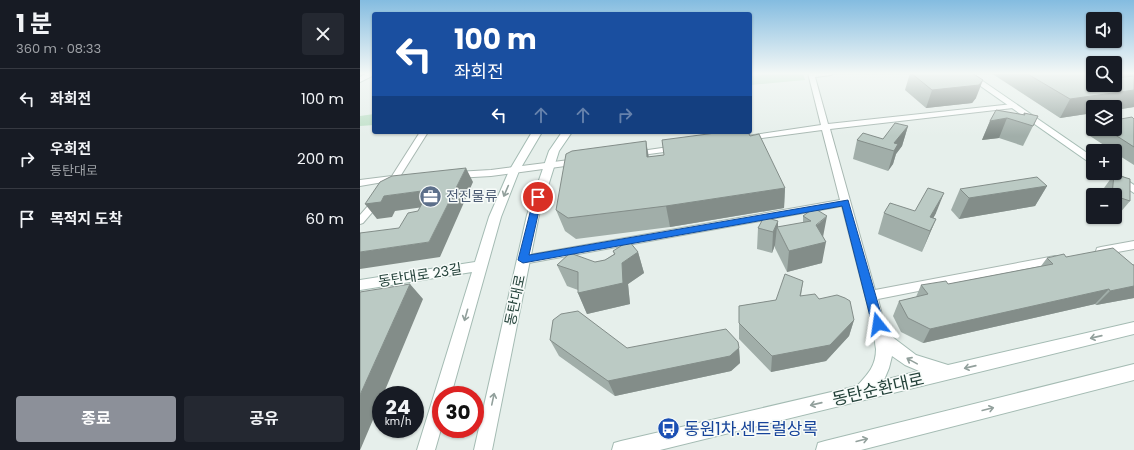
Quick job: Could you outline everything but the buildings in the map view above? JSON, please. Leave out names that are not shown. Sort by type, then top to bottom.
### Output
[{"type":"street","points":[[817,94],[882,338],[885,356],[882,367],[875,379],[861,393]]},
{"type":"street","points":[[996,94],[1086,157]]},
{"type":"street","points":[[738,139],[825,127],[1013,106]]},
{"type":"street","points":[[360,221],[396,178],[423,134]]},
{"type":"street","points":[[445,386],[495,217],[514,171],[536,134]]},
{"type":"street","name":"동탄대로","points":[[483,450],[533,215],[554,151],[566,134]]},
{"type":"street","points":[[628,155],[683,147]]},
{"type":"street","points":[[444,176],[514,171],[588,160]]},
{"type":"street","points":[[360,183],[412,177]]},
{"type":"street","points":[[1120,180],[1134,190]]},
{"type":"street","points":[[523,260],[845,202]]},
{"type":"street","points":[[1088,254],[1134,245]]},
{"type":"street","points":[[870,296],[1064,258]]},
{"type":"street","name":"동탄대로 23길","points":[[360,285],[480,266]]},
{"type":"street","name":"동탄순환대로","points":[[621,450],[1134,328]]},
{"type":"street","points":[[882,338],[907,359],[924,368],[949,372]]},
{"type":"street","points":[[824,450],[1134,372]]},
{"type":"street","points":[[426,450],[432,430]]},
{"type":"green space","points":[[372,114],[372,125],[360,126],[360,116]]},
{"type":"place","name":"전진물류","points":[[430,196]]},
{"type":"place","name":"동원1차.센트럴상록","points":[[668,429]]},
{"type":"route","points":[[538,197],[523,260],[845,202],[878,324]]}]
